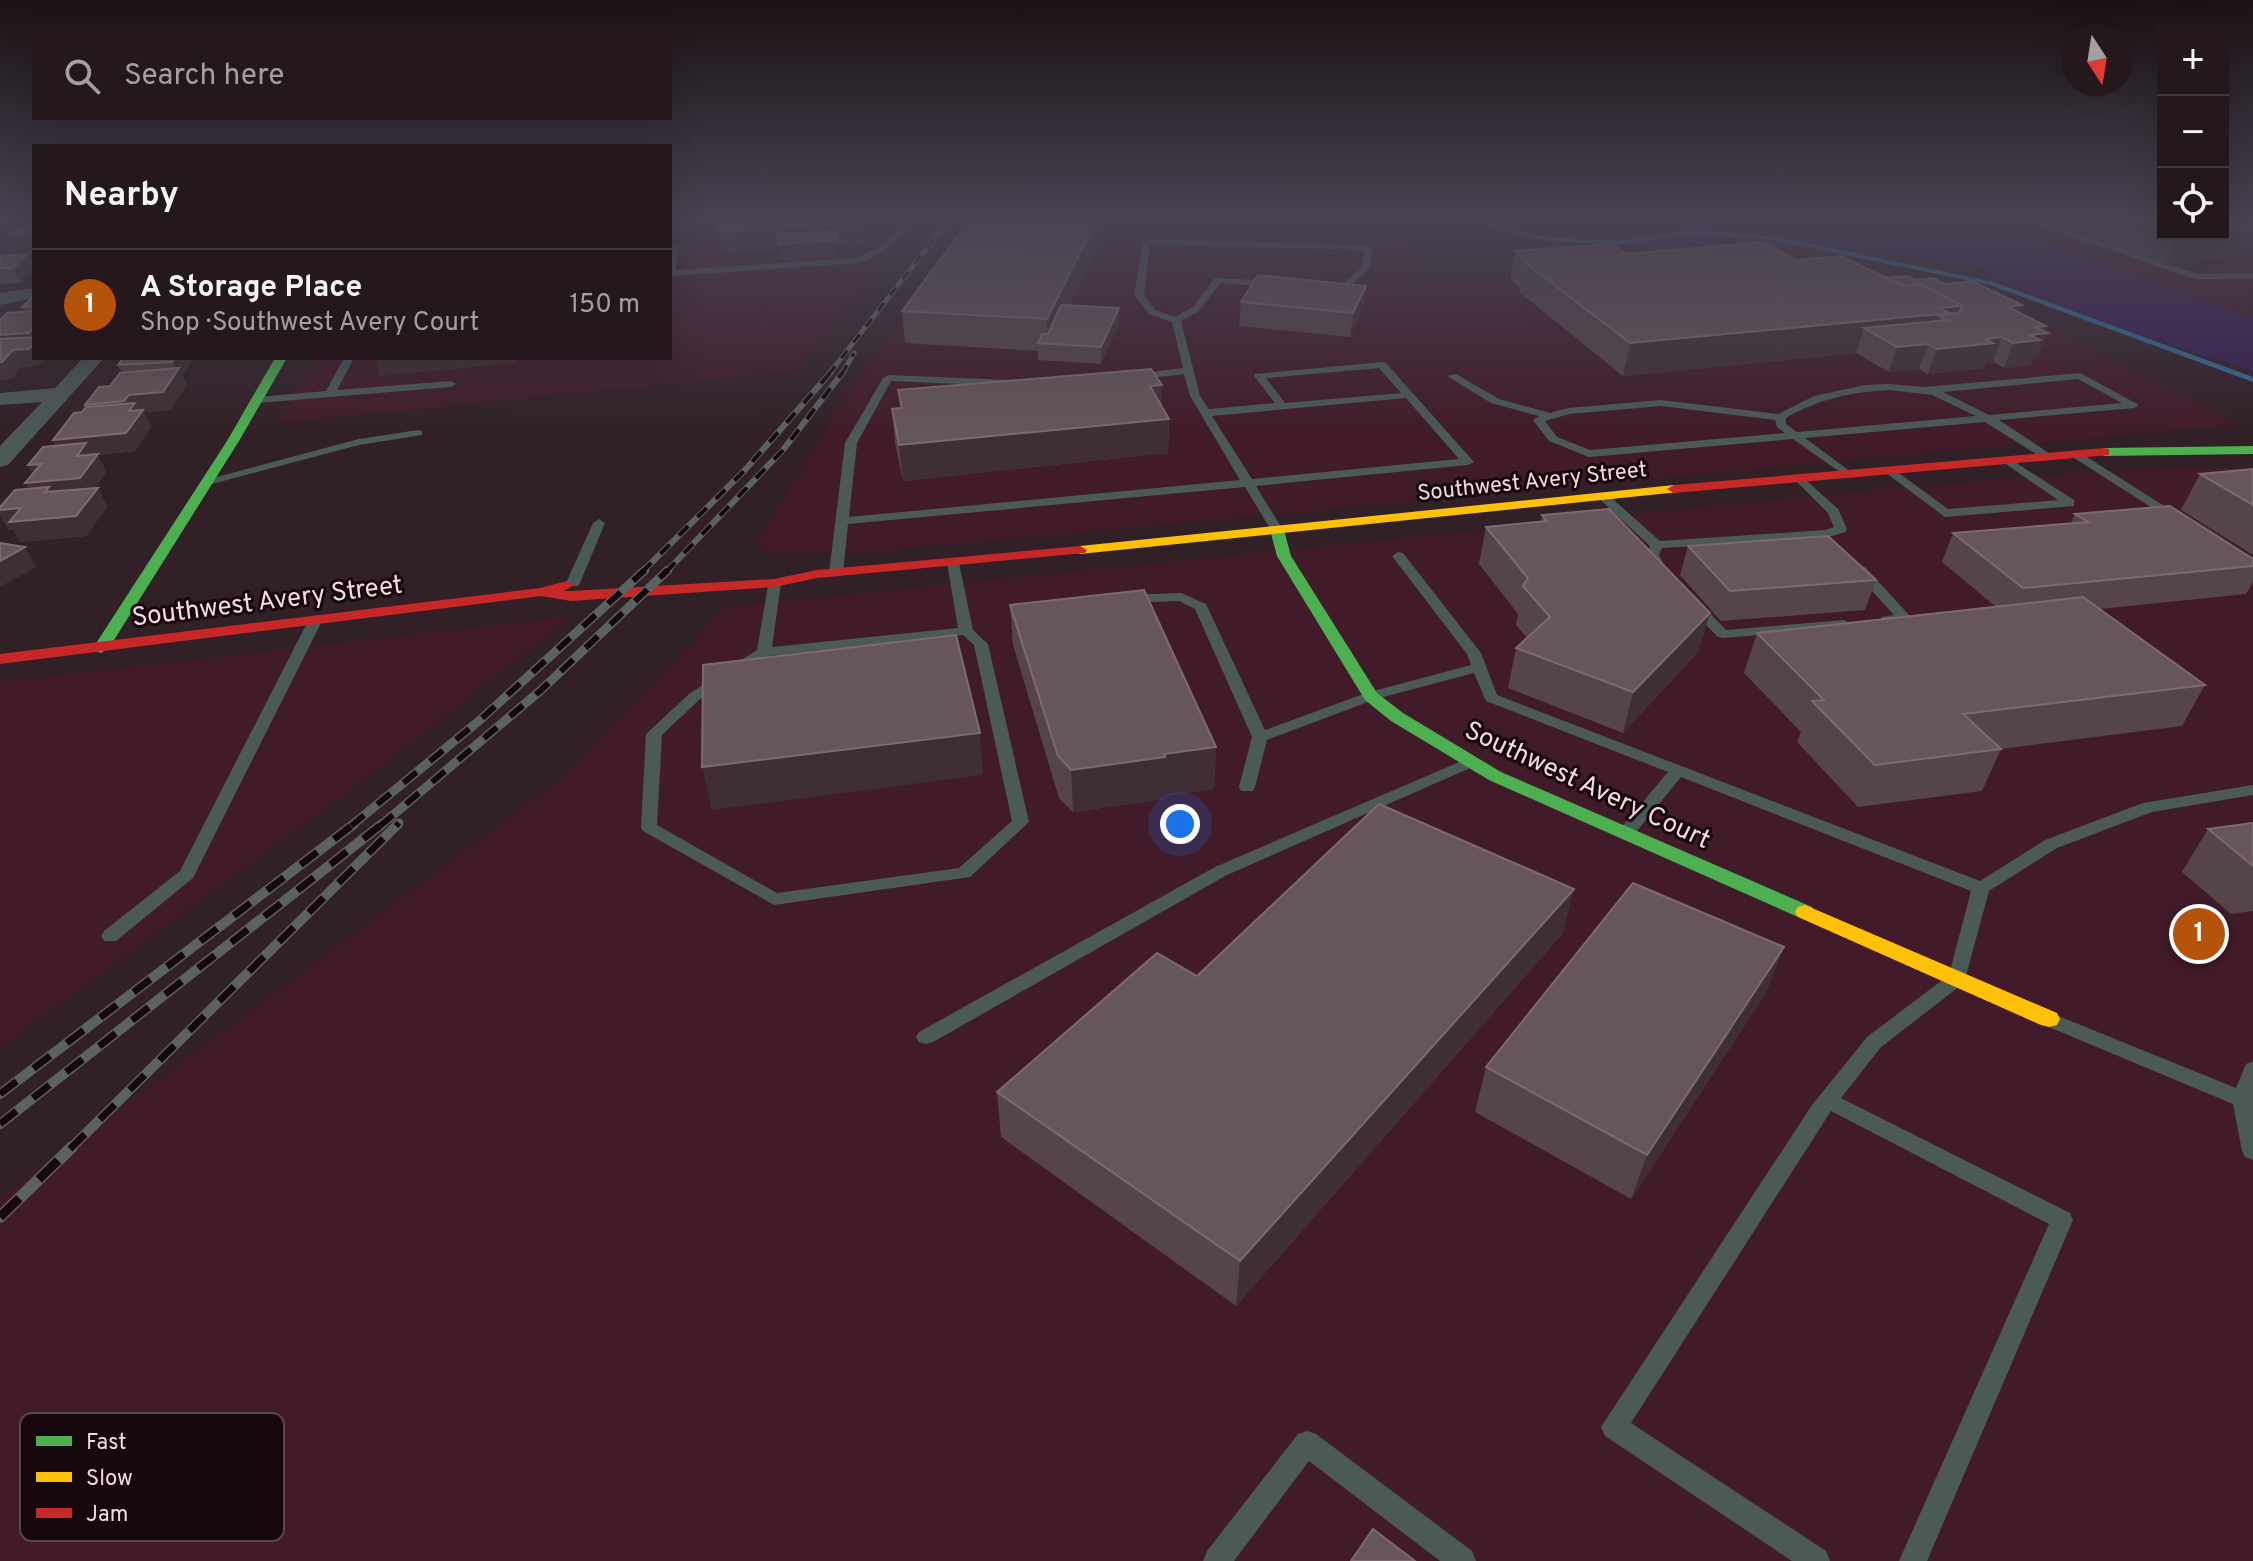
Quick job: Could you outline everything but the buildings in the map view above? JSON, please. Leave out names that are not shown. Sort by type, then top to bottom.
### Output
[{"type":"main road","points":[[101,648],[208,481],[280,360]]},
{"type":"main road","name":"Southwest Avery Street","points":[[541,592],[571,596],[774,583],[826,573],[2075,454],[2179,448],[2253,450]]},
{"type":"main road","name":"Southwest Avery Court","points":[[1277,530],[1284,556],[1371,696],[1397,717],[1495,776],[2049,1019]]},
{"type":"main road","name":"Southwest Avery Street","points":[[0,659],[541,592],[573,583],[780,570],[826,573]]},
{"type":"street","points":[[0,299],[32,293]]},
{"type":"street","points":[[0,460],[92,360]]},
{"type":"street","points":[[0,399],[61,394]]},
{"type":"lane","points":[[1140,290],[1139,295],[1152,312],[1176,320],[1196,309],[1211,290]]},
{"type":"lane","name":"Southwest Avery Court","points":[[1176,320],[1195,396],[1277,530]]},
{"type":"lane","points":[[330,394],[348,360]]},
{"type":"lane","points":[[842,521],[1468,462],[1382,365],[1259,376],[1282,406]]},
{"type":"lane","points":[[1117,380],[1190,370]]},
{"type":"lane","points":[[1452,376],[1495,401],[1546,415],[1661,403],[1780,417],[1809,400],[1833,394],[1876,389],[1926,390],[2080,376],[2134,405],[1589,454],[1553,439],[1538,420],[1546,415]]},
{"type":"lane","points":[[826,573],[842,521],[851,443],[888,378],[1027,384]]},
{"type":"lane","points":[[258,400],[451,384]]},
{"type":"lane","points":[[1926,390],[1952,399],[2048,457]]},
{"type":"lane","points":[[1205,413],[1409,395]]},
{"type":"lane","points":[[1780,417],[1781,425],[1847,474]]},
{"type":"lane","points":[[208,481],[359,442],[418,433]]},
{"type":"lane","points":[[2075,454],[2189,526]]},
{"type":"lane","points":[[1888,470],[1945,513],[2070,503],[2007,460]]},
{"type":"lane","points":[[1799,478],[1840,521],[1836,544]]},
{"type":"lane","points":[[1603,497],[1657,545],[1836,544],[1905,619],[1875,621]]},
{"type":"lane","points":[[573,583],[599,523]]},
{"type":"lane","points":[[1657,545],[1653,555],[1660,572],[1723,634],[1859,622]]},
{"type":"lane","points":[[1398,556],[1474,653],[1491,698],[1981,888]]},
{"type":"lane","points":[[953,563],[966,631],[981,644],[1021,822],[964,873],[774,899],[649,827],[654,734],[694,697],[764,652],[966,631]]},
{"type":"lane","points":[[764,652],[774,583]]},
{"type":"lane","points":[[1115,600],[1170,596],[1201,607],[1260,737],[1247,787]]},
{"type":"lane","points":[[110,936],[187,874],[315,621]]},
{"type":"lane","points":[[1260,737],[1371,696],[1479,667]]},
{"type":"lane","points":[[926,1037],[1221,871],[1387,806],[1471,762]]},
{"type":"lane","points":[[1626,833],[1678,771]]},
{"type":"lane","points":[[1816,1561],[1614,1427],[1829,1101],[1874,1042],[1957,978],[1981,888],[2051,844],[2149,807],[2253,790]]},
{"type":"lane","points":[[2049,1019],[2242,1099]]},
{"type":"lane","points":[[2253,1069],[2242,1099],[2253,1151]]},
{"type":"lane","points":[[1829,1101],[2062,1220],[1913,1561]]},
{"type":"lane","points":[[1217,1561],[1307,1443],[1462,1561]]},
{"type":"shaded area","points":[[672,290],[862,290],[796,371],[278,423],[315,360],[672,360]]},
{"type":"shaded area","points":[[925,290],[1965,290],[1982,294],[2241,424],[872,552],[771,553],[755,545],[848,394]]},
{"type":"shaded area","points":[[2022,290],[2171,290],[2253,318],[2253,371],[2062,311]]},
{"type":"shaded area","points":[[2171,290],[2253,290],[2253,318]]},
{"type":"shaded area","points":[[2253,468],[2253,1561],[0,1561],[0,1198],[561,780],[726,607],[1852,492],[2129,469]]},
{"type":"shaded area","points":[[572,616],[355,787],[0,1048],[0,682]]},
{"type":"waterway","points":[[2010,290],[2253,380]]},
{"type":"railway","points":[[829,374],[894,290]]},
{"type":"railway","points":[[842,374],[854,353]]},
{"type":"railway","points":[[642,572],[745,470],[831,372]]},
{"type":"railway","points":[[667,571],[783,450],[843,372]]},
{"type":"railway","points":[[351,826],[480,720],[645,570]]},
{"type":"railway","points":[[380,826],[540,691],[667,571]]},
{"type":"railway","points":[[0,1094],[354,824]]},
{"type":"railway","points":[[0,1124],[382,824]]},
{"type":"railway","points":[[70,1149],[398,824]]},
{"type":"railway","points":[[0,1217],[72,1147]]},
{"type":"traffic: fast","points":[[101,648],[233,441],[280,360]]},
{"type":"traffic: fast","points":[[2104,452],[2253,450]]},
{"type":"traffic: fast","points":[[1277,530],[1284,556],[1371,696],[1397,717],[1495,776],[1805,912]]},
{"type":"traffic: slow","points":[[1080,550],[1674,489]]},
{"type":"traffic: slow","points":[[1805,912],[2049,1019]]},
{"type":"traffic: jam","points":[[1674,489],[2104,452]]},
{"type":"traffic: jam","points":[[541,592],[571,596],[774,583],[817,574],[1080,550]]},
{"type":"traffic: jam","points":[[0,659],[541,592],[567,585]]},
{"type":"place","name":"A Storage Place","points":[[2199,934]]}]
